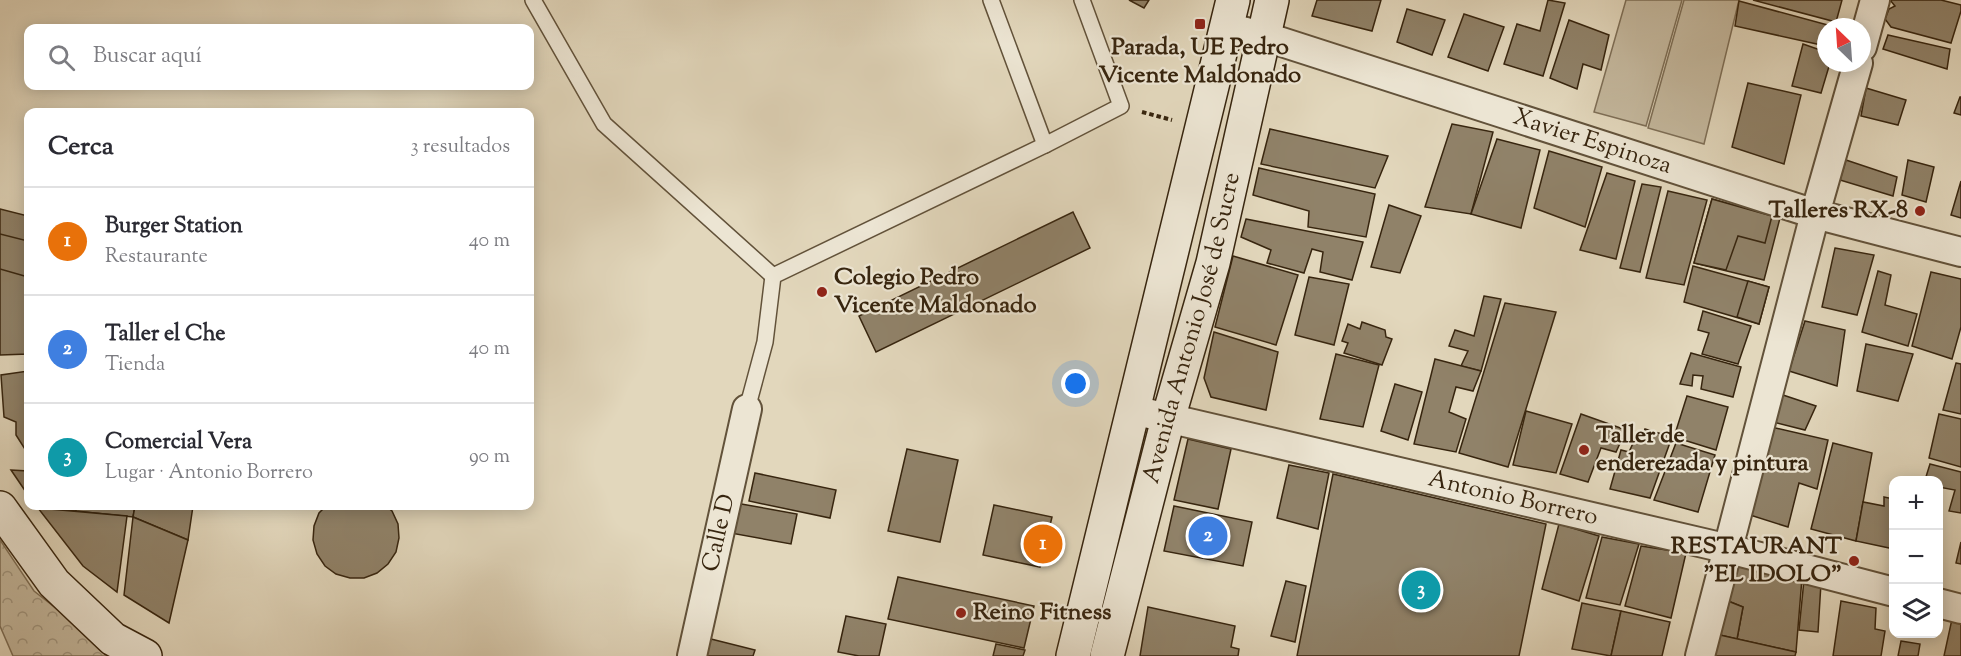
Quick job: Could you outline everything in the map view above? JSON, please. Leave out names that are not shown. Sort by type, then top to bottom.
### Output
[{"type":"main road","name":"Avenida Antonio José de Sucre","points":[[1107,656],[1168,418],[1213,263],[1272,0]]},
{"type":"main road","name":"Avenida Antonio José de Sucre","points":[[1073,656],[1229,14]]},
{"type":"main road","points":[[0,508],[54,583],[113,639],[145,656]]},
{"type":"street","points":[[1870,18],[1875,0]]},
{"type":"street","name":"Xavier Espinoza","points":[[1229,14],[1263,36],[1815,214],[1961,252]]},
{"type":"street","points":[[1700,656],[1815,214],[1855,72]]},
{"type":"street","name":"Calle D","points":[[692,656],[747,409]]},
{"type":"street","name":"Antonio Borrero","points":[[1132,410],[1729,549],[1889,591]]},
{"type":"street","points":[[1943,604],[1961,609]]},
{"type":"lane","points":[[533,0],[604,124],[773,276]]},
{"type":"lane","points":[[992,0],[1045,145]]},
{"type":"lane","points":[[773,276],[1121,106],[1082,0]]},
{"type":"lane","points":[[747,409],[765,342],[773,276]]},
{"type":"path","points":[[1121,106],[1201,128]]},
{"type":"green space","points":[[1626,0],[1682,0],[1646,126],[1594,112]]},
{"type":"green space","points":[[1684,0],[1739,0],[1704,144],[1648,128]]},
{"type":"green space","points":[[0,540],[34,591],[107,648],[124,656],[13,656],[0,626]]},
{"type":"building","points":[[1129,0],[1149,0],[1144,8]]},
{"type":"building","points":[[1317,0],[1381,0],[1372,31],[1312,16]]},
{"type":"building","points":[[1548,0],[1565,3],[1543,76],[1504,64],[1517,24],[1540,31]]},
{"type":"building","points":[[1753,0],[1842,0],[1837,18],[1821,18]]},
{"type":"building","points":[[1890,0],[1941,0],[1961,5],[1951,43],[1891,27],[1885,19],[1889,9],[1895,6]]},
{"type":"building","points":[[1739,1],[1817,22],[1817,44],[1735,26]]},
{"type":"building","points":[[1407,9],[1445,20],[1432,55],[1397,42]]},
{"type":"building","points":[[1464,14],[1504,27],[1488,71],[1448,57]]},
{"type":"building","points":[[1569,20],[1609,35],[1601,70],[1583,64],[1577,89],[1550,78]]},
{"type":"building","points":[[1888,35],[1950,49],[1947,69],[1883,49]]},
{"type":"building","points":[[1803,44],[1817,49],[1817,72],[1827,72],[1821,93],[1792,86]]},
{"type":"building","points":[[1748,83],[1801,95],[1784,164],[1732,147]]},
{"type":"building","points":[[1866,88],[1906,100],[1898,125],[1861,116]]},
{"type":"building","points":[[1961,97],[1961,115],[1954,113]]},
{"type":"building","points":[[1452,124],[1493,132],[1471,214],[1425,207]]},
{"type":"building","points":[[1270,129],[1388,156],[1375,188],[1261,164]]},
{"type":"building","points":[[1497,139],[1540,150],[1521,228],[1471,214]]},
{"type":"building","points":[[1549,151],[1602,167],[1585,227],[1534,208]]},
{"type":"building","points":[[1846,160],[1897,177],[1893,196],[1840,180]]},
{"type":"building","points":[[1908,160],[1934,167],[1926,202],[1902,195]]},
{"type":"building","points":[[1259,168],[1375,194],[1366,237],[1308,227],[1309,211],[1253,195]]},
{"type":"building","points":[[1607,173],[1635,181],[1616,259],[1580,250]]},
{"type":"building","points":[[1961,181],[1961,218],[1951,215]]},
{"type":"building","points":[[1642,184],[1661,187],[1640,272],[1620,268]]},
{"type":"building","points":[[1668,191],[1707,200],[1684,285],[1646,278]]},
{"type":"building","points":[[1712,199],[1780,218],[1764,280],[1694,263]]},
{"type":"building","points":[[1712,199],[1772,216],[1765,243],[1738,236],[1726,270],[1694,263]]},
{"type":"building","points":[[1389,205],[1421,216],[1400,273],[1371,267]]},
{"type":"building","points":[[0,209],[24,215],[24,354],[0,355]]},
{"type":"building","points":[[1073,212],[1090,248],[876,352],[859,316]]},
{"type":"building","points":[[1246,219],[1363,242],[1352,280],[1320,272],[1323,252],[1312,249],[1304,273],[1267,263],[1271,250],[1241,237]]},
{"type":"building","points":[[0,234],[24,240],[24,276],[0,269]]},
{"type":"building","points":[[1835,248],[1874,255],[1857,315],[1822,307]]},
{"type":"building","points":[[1233,256],[1298,275],[1276,345],[1215,327]]},
{"type":"building","points":[[1693,266],[1769,287],[1759,324],[1684,302]]},
{"type":"building","points":[[1878,271],[1891,275],[1885,305],[1917,314],[1908,346],[1862,332]]},
{"type":"building","points":[[1931,272],[1961,279],[1961,327],[1952,359],[1912,346]]},
{"type":"building","points":[[1309,277],[1349,284],[1334,345],[1295,335]]},
{"type":"building","points":[[1748,281],[1769,287],[1759,324],[1737,317]]},
{"type":"building","points":[[1484,296],[1501,299],[1481,371],[1461,366],[1468,351],[1449,346],[1455,330],[1474,336]]},
{"type":"building","points":[[1505,303],[1556,312],[1508,467],[1459,453]]},
{"type":"building","points":[[1703,311],[1751,326],[1738,364],[1702,354],[1709,333],[1698,330]]},
{"type":"building","points":[[1805,321],[1845,330],[1837,386],[1789,371]]},
{"type":"building","points":[[1362,322],[1385,330],[1386,337],[1392,339],[1382,365],[1344,353],[1348,343],[1342,341],[1348,324],[1360,329]]},
{"type":"building","points":[[1214,332],[1278,352],[1266,410],[1211,397],[1204,378]]},
{"type":"building","points":[[1866,344],[1913,354],[1898,401],[1857,391]]},
{"type":"building","points":[[1691,353],[1741,367],[1733,397],[1701,389],[1703,376],[1693,375],[1692,386],[1680,384]]},
{"type":"building","points":[[1336,354],[1379,365],[1363,427],[1320,419]]},
{"type":"building","points":[[1435,359],[1481,371],[1473,391],[1456,387],[1449,412],[1466,419],[1456,452],[1414,444]]},
{"type":"building","points":[[1956,363],[1961,364],[1961,414],[1943,410]]},
{"type":"building","points":[[24,372],[24,448],[16,435],[16,422],[4,417],[1,375]]},
{"type":"building","points":[[1395,384],[1422,392],[1408,440],[1381,431]]},
{"type":"building","points":[[1780,394],[1816,406],[1805,430],[1773,422]]},
{"type":"building","points":[[1687,396],[1728,407],[1716,450],[1674,437]]},
{"type":"building","points":[[1526,411],[1572,424],[1556,473],[1513,465]]},
{"type":"building","name":"Taller de enderezada y pintura","points":[[1581,414],[1626,430],[1616,452],[1601,448],[1588,482],[1560,474]]},
{"type":"building","points":[[1939,414],[1961,419],[1961,467],[1929,458]]},
{"type":"building","points":[[1771,427],[1828,440],[1817,489],[1799,483],[1788,527],[1750,515]]},
{"type":"building","points":[[1645,429],[1672,437],[1650,498],[1610,489],[1621,450],[1629,452],[1634,441],[1640,443]]},
{"type":"building","points":[[1188,439],[1231,449],[1218,509],[1174,500]]},
{"type":"building","points":[[1676,443],[1715,455],[1698,512],[1654,500]]},
{"type":"building","points":[[1833,443],[1872,453],[1856,541],[1811,529]]},
{"type":"building","points":[[907,449],[958,460],[940,542],[888,531]]},
{"type":"building","points":[[1930,464],[1961,472],[1961,513],[1949,511],[1955,490],[1943,488],[1943,476],[1926,476]]},
{"type":"building","points":[[1289,465],[1329,473],[1318,529],[1277,518]]},
{"type":"building","points":[[11,470],[24,471],[24,489]]},
{"type":"building","points":[[755,473],[836,490],[830,518],[749,501]]},
{"type":"building","points":[[1333,474],[1546,524],[1519,656],[1297,656]]},
{"type":"building","points":[[1884,497],[1889,498],[1889,548],[1856,541],[1863,502],[1884,506]]},
{"type":"building","points":[[730,502],[797,514],[791,544],[725,532]]},
{"type":"building","points":[[994,505],[1052,517],[1040,567],[983,555]]},
{"type":"building","points":[[1174,506],[1252,522],[1243,566],[1164,551]]},
{"type":"building","points":[[40,510],[127,516],[117,592],[83,566]]},
{"type":"building","points":[[76,510],[134,510],[133,517]]},
{"type":"building","points":[[134,510],[192,510],[188,540],[133,517]]},
{"type":"building","points":[[322,510],[391,510],[398,524],[399,538],[396,552],[388,564],[377,573],[364,578],[350,578],[336,574],[325,566],[317,554],[313,540],[314,526]]},
{"type":"building","points":[[133,517],[188,540],[169,623],[124,595]]},
{"type":"building","points":[[1559,524],[1599,536],[1579,601],[1542,589]]},
{"type":"building","points":[[1602,537],[1639,544],[1620,605],[1586,598]]},
{"type":"building","points":[[1961,542],[1961,564],[1956,563]]},
{"type":"building","points":[[1641,546],[1686,553],[1671,618],[1625,606]]},
{"type":"building","points":[[1738,563],[1802,578],[1796,652],[1737,639],[1743,607],[1728,601]]},
{"type":"building","name":"Reino Fitness","points":[[898,577],[1034,606],[1024,648],[888,619]]},
{"type":"building","points":[[1804,580],[1821,583],[1818,632],[1799,630]]},
{"type":"building","points":[[1286,581],[1306,586],[1295,642],[1271,636]]},
{"type":"building","points":[[1728,601],[1743,607],[1737,639],[1720,635]]},
{"type":"building","points":[[1841,601],[1876,608],[1875,629],[1885,631],[1881,656],[1833,656]]},
{"type":"building","points":[[1582,603],[1621,611],[1611,656],[1572,649]]},
{"type":"building","points":[[1148,607],[1235,626],[1231,647],[1239,649],[1238,656],[1140,656]]},
{"type":"building","points":[[1621,611],[1670,622],[1662,656],[1611,656]]},
{"type":"building","points":[[846,616],[886,624],[879,656],[859,656],[838,652]]},
{"type":"building","points":[[1952,619],[1961,620],[1961,656],[1944,656]]},
{"type":"building","points":[[1720,635],[1796,652],[1795,656],[1714,656]]},
{"type":"building","points":[[711,639],[755,650],[753,656],[706,656]]},
{"type":"building","points":[[1901,641],[1920,644],[1918,656],[1898,656]]},
{"type":"building","points":[[996,644],[1025,650],[1023,656],[993,656]]},
{"type":"place","name":"Parada, UE Pedro Vicente Maldonado","points":[[1200,24]]},
{"type":"place","name":"Talleres RX-8","points":[[1920,211]]},
{"type":"place","name":"Colegio Pedro Vicente Maldonado","points":[[822,292]]},
{"type":"place","name":"Taller de enderezada y pintura","points":[[1584,450]]},
{"type":"place","name":"Taller el Che","points":[[1208,536]]},
{"type":"place","name":"Burger Station","points":[[1043,544]]},
{"type":"place","name":"RESTAURANT \"EL IDOLO\"","points":[[1854,561]]},
{"type":"place","name":"Comercial Vera","points":[[1421,590]]},
{"type":"place","name":"Reino Fitness","points":[[961,613]]}]
